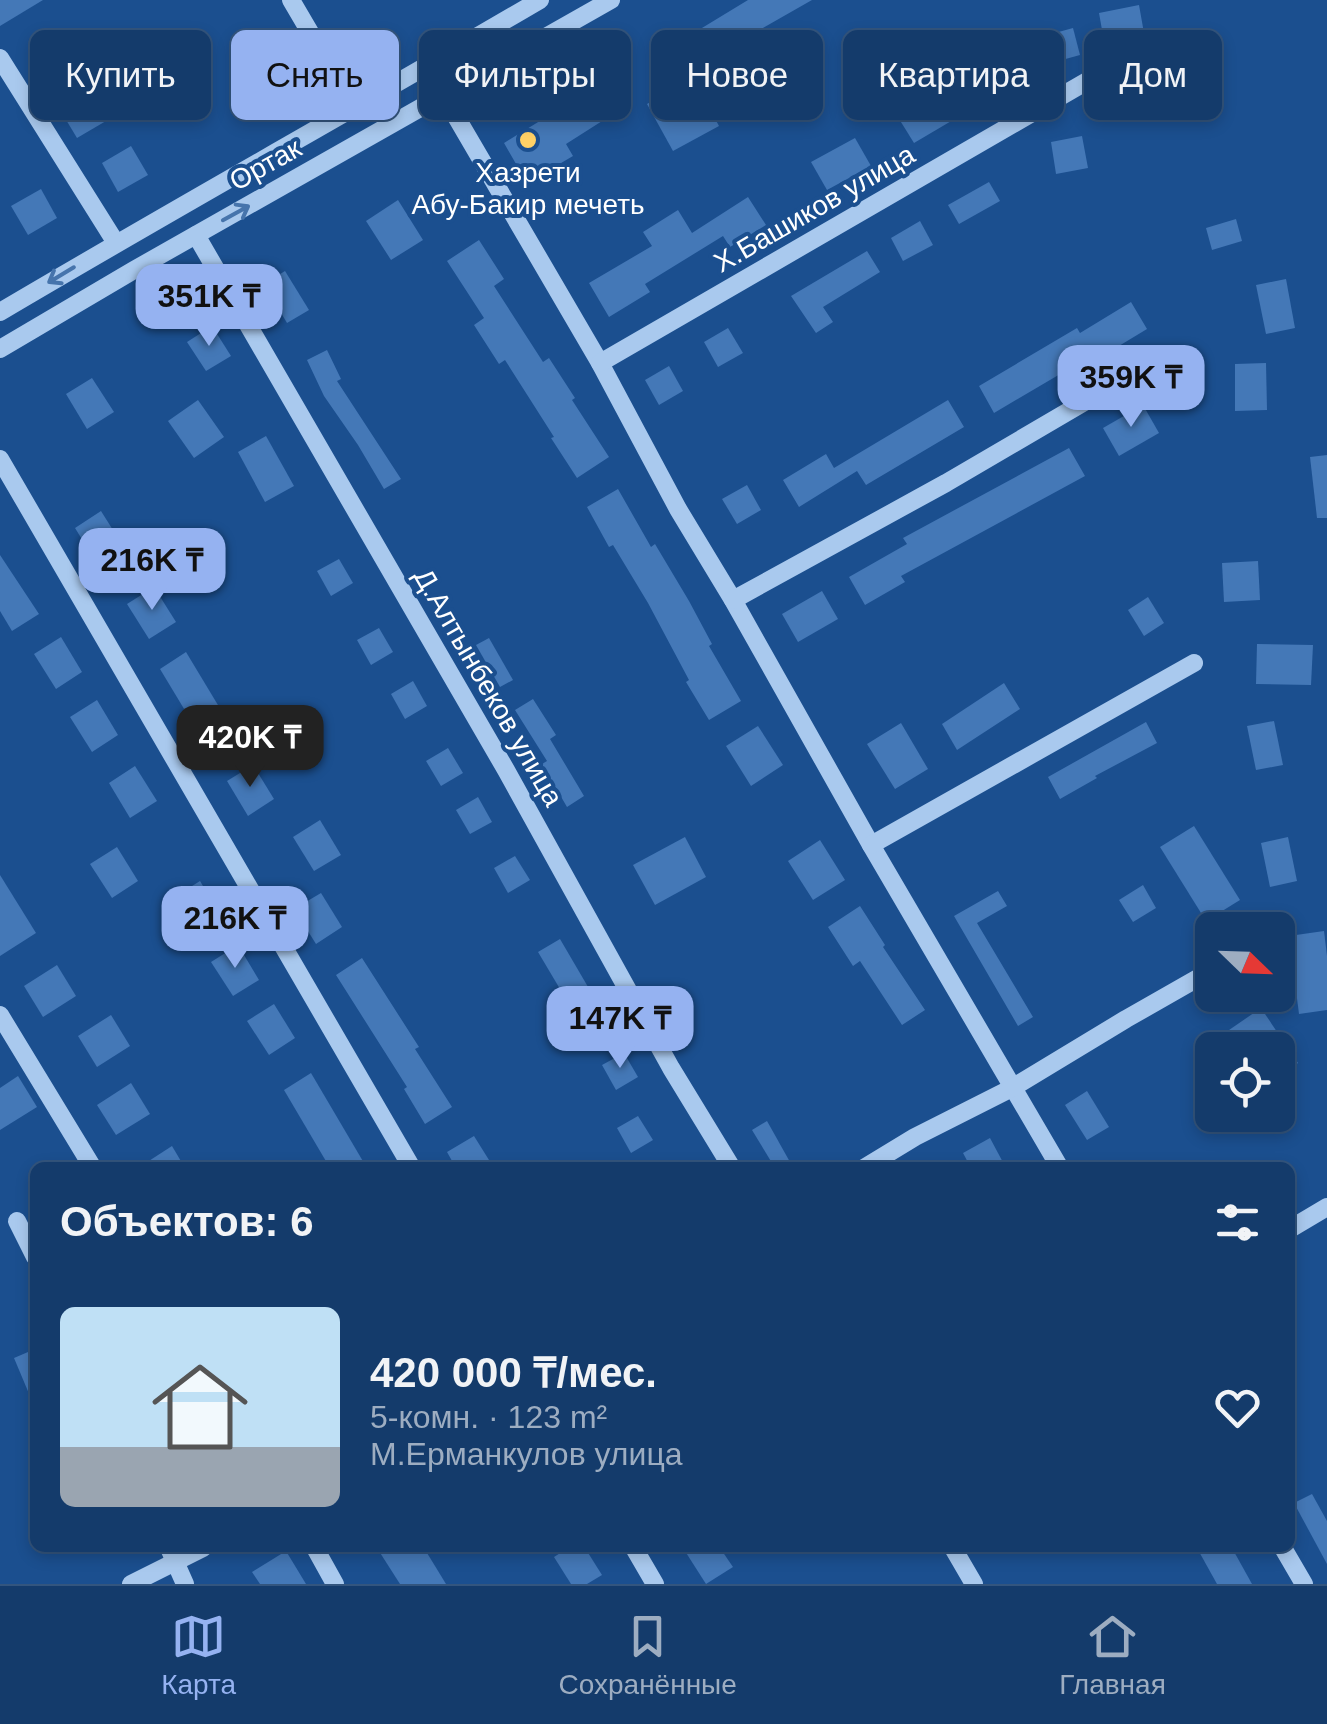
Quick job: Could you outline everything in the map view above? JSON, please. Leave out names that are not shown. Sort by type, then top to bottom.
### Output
[{"type":"street","points":[[291,0],[309,30]]},
{"type":"street","name":"Ортак","points":[[399,83],[540,0]]},
{"type":"street","name":"Ортак","points":[[559,30],[611,0]]},
{"type":"street","points":[[0,58],[116,242]]},
{"type":"street","name":"Х.Башиков улица","points":[[600,363],[1084,83]]},
{"type":"street","name":"Ортак","points":[[0,349],[419,110]]},
{"type":"street","name":"Ортак","points":[[0,312],[116,242],[335,120]]},
{"type":"street","points":[[458,120],[1056,1162]]},
{"type":"street","name":"Д.Алтынбеков улица","points":[[196,235],[728,1162]]},
{"type":"street","points":[[733,600],[946,483],[1156,360]]},
{"type":"street","points":[[0,458],[409,1162]]},
{"type":"street","points":[[871,845],[1194,663]]},
{"type":"street","points":[[874,1162],[1012,1088],[1195,980]]},
{"type":"street","points":[[0,1015],[90,1162]]},
{"type":"street","points":[[1295,1226],[1327,1207]]},
{"type":"street","points":[[17,1221],[30,1247]]},
{"type":"street","points":[[317,1552],[334,1584]]},
{"type":"street","points":[[636,1552],[656,1584]]},
{"type":"street","points":[[955,1552],[974,1584]]},
{"type":"street","points":[[1285,1552],[1304,1584]]},
{"type":"street","points":[[131,1584],[172,1554],[184,1584]]},
{"type":"building","points":[[0,0],[43,0],[0,26]]},
{"type":"building","points":[[748,0],[812,0],[760,30],[699,30]]},
{"type":"building","points":[[1139,5],[1143,30],[1102,30],[1099,13]]},
{"type":"building","points":[[1073,28],[1080,55],[1064,59],[1064,30]]},
{"type":"building","points":[[66,120],[105,120],[106,121],[77,138]]},
{"type":"building","points":[[541,120],[604,120],[566,144],[573,156],[527,183],[504,143]]},
{"type":"building","points":[[656,120],[716,120],[719,126],[673,151]]},
{"type":"building","points":[[900,120],[953,120],[914,143]]},
{"type":"building","points":[[1082,136],[1088,168],[1056,174],[1051,142]]},
{"type":"building","points":[[855,138],[871,166],[827,190],[811,162]]},
{"type":"building","points":[[131,146],[148,175],[118,192],[102,163]]},
{"type":"building","points":[[989,182],[1000,201],[959,224],[948,205]]},
{"type":"building","points":[[41,189],[57,218],[28,235],[11,206]]},
{"type":"building","points":[[748,197],[766,225],[730,247],[723,236],[645,284],[650,292],[609,317],[589,283],[652,246],[643,232],[678,210],[692,233]]},
{"type":"building","points":[[398,200],[423,240],[391,260],[366,221]]},
{"type":"building","points":[[1236,219],[1242,241],[1212,250],[1206,228]]},
{"type":"building","points":[[920,221],[933,245],[903,261],[891,238]]},
{"type":"building","points":[[479,240],[504,279],[494,286],[543,362],[549,358],[609,457],[577,478],[505,360],[499,364],[474,325],[484,318],[447,261]]},
{"type":"building","points":[[867,251],[880,272],[823,307],[833,322],[816,333],[791,296]]},
{"type":"building","points":[[285,271],[309,310],[287,323],[264,284]]},
{"type":"building","points":[[1286,279],[1295,328],[1266,334],[1256,285]]},
{"type":"building","points":[[1131,302],[1147,329],[1104,355],[1101,350],[994,413],[979,386],[1077,328],[1080,333]]},
{"type":"building","points":[[212,326],[231,356],[206,371],[187,342]]},
{"type":"building","points":[[728,328],[743,353],[718,367],[704,342]]},
{"type":"building","points":[[327,350],[341,379],[337,381],[401,479],[384,489],[324,396],[307,360]]},
{"type":"building","points":[[1266,363],[1267,410],[1235,411],[1235,364]]},
{"type":"building","points":[[669,366],[683,391],[659,405],[645,380]]},
{"type":"building","points":[[92,378],[114,412],[87,429],[66,394]]},
{"type":"building","points":[[198,400],[224,437],[194,458],[168,421]]},
{"type":"building","points":[[948,400],[964,427],[866,485],[857,471],[799,507],[783,480],[826,454],[834,468]]},
{"type":"building","points":[[1143,405],[1159,433],[1119,456],[1103,428]]},
{"type":"building","points":[[266,436],[294,486],[265,502],[238,452]]},
{"type":"building","points":[[1069,448],[1085,476],[901,576],[905,582],[865,605],[849,577],[907,544],[903,538]]},
{"type":"building","points":[[1327,455],[1327,518],[1317,518],[1310,457]]},
{"type":"building","points":[[747,485],[761,510],[737,524],[722,499]]},
{"type":"building","points":[[618,489],[651,547],[655,544],[689,601],[712,644],[709,646],[741,701],[709,720],[648,603],[587,507]]},
{"type":"building","points":[[101,511],[123,546],[96,562],[75,528]]},
{"type":"building","points":[[0,555],[39,614],[12,631],[0,611]]},
{"type":"building","points":[[339,559],[353,583],[331,596],[317,571]]},
{"type":"building","points":[[1258,561],[1260,600],[1224,602],[1222,563]]},
{"type":"building","points":[[154,587],[176,622],[149,639],[127,604]]},
{"type":"building","points":[[822,591],[838,619],[798,642],[782,614]]},
{"type":"building","points":[[1148,597],[1164,623],[1144,636],[1128,610]]},
{"type":"building","points":[[379,628],[393,652],[371,665],[357,640]]},
{"type":"building","points":[[61,637],[82,672],[56,689],[34,654]]},
{"type":"building","points":[[489,638],[513,680],[500,687],[476,645]]},
{"type":"building","points":[[1257,644],[1313,645],[1311,685],[1256,684]]},
{"type":"building","points":[[186,652],[236,735],[210,752],[160,669]]},
{"type":"building","points":[[413,681],[427,706],[405,719],[391,694]]},
{"type":"building","points":[[1004,683],[1020,709],[957,750],[942,724]]},
{"type":"building","points":[[533,699],[556,735],[550,739],[584,796],[567,807],[542,764],[547,761],[515,710]]},
{"type":"building","points":[[97,700],[118,735],[92,752],[70,717]]},
{"type":"building","points":[[1274,721],[1283,765],[1256,770],[1247,726]]},
{"type":"building","points":[[1146,722],[1157,743],[1060,799],[1048,777]]},
{"type":"building","points":[[901,723],[928,769],[895,789],[867,744]]},
{"type":"building","points":[[758,726],[783,765],[751,786],[726,746]]},
{"type":"building","points":[[448,748],[463,773],[441,786],[426,761]]},
{"type":"building","points":[[253,765],[274,799],[248,816],[227,781]]},
{"type":"building","points":[[135,766],[157,801],[130,818],[109,783]]},
{"type":"building","points":[[478,797],[492,822],[470,834],[456,810]]},
{"type":"building","points":[[320,820],[341,855],[314,871],[293,837]]},
{"type":"building","points":[[1194,826],[1240,900],[1221,912],[1200,912],[1160,847]]},
{"type":"building","points":[[685,837],[706,877],[655,905],[633,865]]},
{"type":"building","points":[[1288,837],[1297,881],[1270,887],[1261,843]]},
{"type":"building","points":[[820,840],[845,880],[813,900],[788,861]]},
{"type":"building","points":[[117,847],[138,881],[112,898],[90,864]]},
{"type":"building","points":[[515,856],[530,880],[508,893],[494,868]]},
{"type":"building","points":[[0,875],[36,933],[0,956]]},
{"type":"building","points":[[200,881],[221,916],[194,933],[173,898]]},
{"type":"building","points":[[1143,885],[1156,908],[1133,922],[1119,900]]},
{"type":"building","points":[[998,891],[1007,906],[977,923],[1033,1017],[1018,1026],[954,916]]},
{"type":"building","points":[[321,893],[342,927],[316,944],[294,909]]},
{"type":"building","points":[[860,906],[925,1010],[902,1025],[860,961],[853,966],[828,927]]},
{"type":"building","points":[[1324,931],[1327,1010],[1299,1014],[1295,935]]},
{"type":"building","points":[[560,939],[598,1004],[576,1016],[538,952]]},
{"type":"building","points":[[238,945],[259,980],[233,996],[211,962]]},
{"type":"building","points":[[362,958],[452,1107],[425,1124],[404,1089],[407,1087],[336,975]]},
{"type":"building","points":[[57,965],[76,996],[43,1017],[24,986]]},
{"type":"building","points":[[274,1004],[295,1038],[269,1055],[247,1021]]},
{"type":"building","points":[[1255,1012],[1264,1012],[1277,1032],[1226,1032]]},
{"type":"building","points":[[111,1015],[130,1046],[97,1067],[78,1036]]},
{"type":"building","points":[[624,1053],[638,1077],[616,1090],[602,1065]]},
{"type":"building","points":[[311,1073],[363,1162],[326,1162],[284,1090]]},
{"type":"building","points":[[18,1076],[37,1107],[0,1130],[0,1088]]},
{"type":"building","points":[[131,1083],[150,1114],[116,1135],[97,1105]]},
{"type":"building","points":[[1087,1091],[1109,1127],[1087,1140],[1065,1105]]},
{"type":"building","points":[[638,1116],[653,1140],[631,1153],[617,1128]]},
{"type":"building","points":[[767,1121],[790,1162],[771,1162],[752,1130]]},
{"type":"building","points":[[474,1136],[490,1162],[453,1162],[447,1152]]},
{"type":"building","points":[[990,1138],[1003,1162],[968,1162],[963,1153]]},
{"type":"building","points":[[172,1146],[181,1162],[147,1162]]},
{"type":"building","points":[[30,1351],[30,1396],[14,1358]]},
{"type":"building","points":[[1312,1494],[1327,1521],[1327,1564],[1295,1505]]},
{"type":"building","points":[[287,1552],[306,1584],[260,1584],[252,1572]]},
{"type":"building","points":[[380,1552],[426,1552],[446,1584],[400,1584]]},
{"type":"building","points":[[562,1552],[588,1552],[602,1575],[587,1584],[571,1584],[554,1557]]},
{"type":"building","points":[[686,1552],[723,1552],[733,1567],[706,1584]]},
{"type":"building","points":[[1199,1552],[1234,1552],[1252,1584],[1217,1584]]},
{"type":"place","name":"Хазрети Абу-Бакир мечеть","points":[[528,140]]}]
